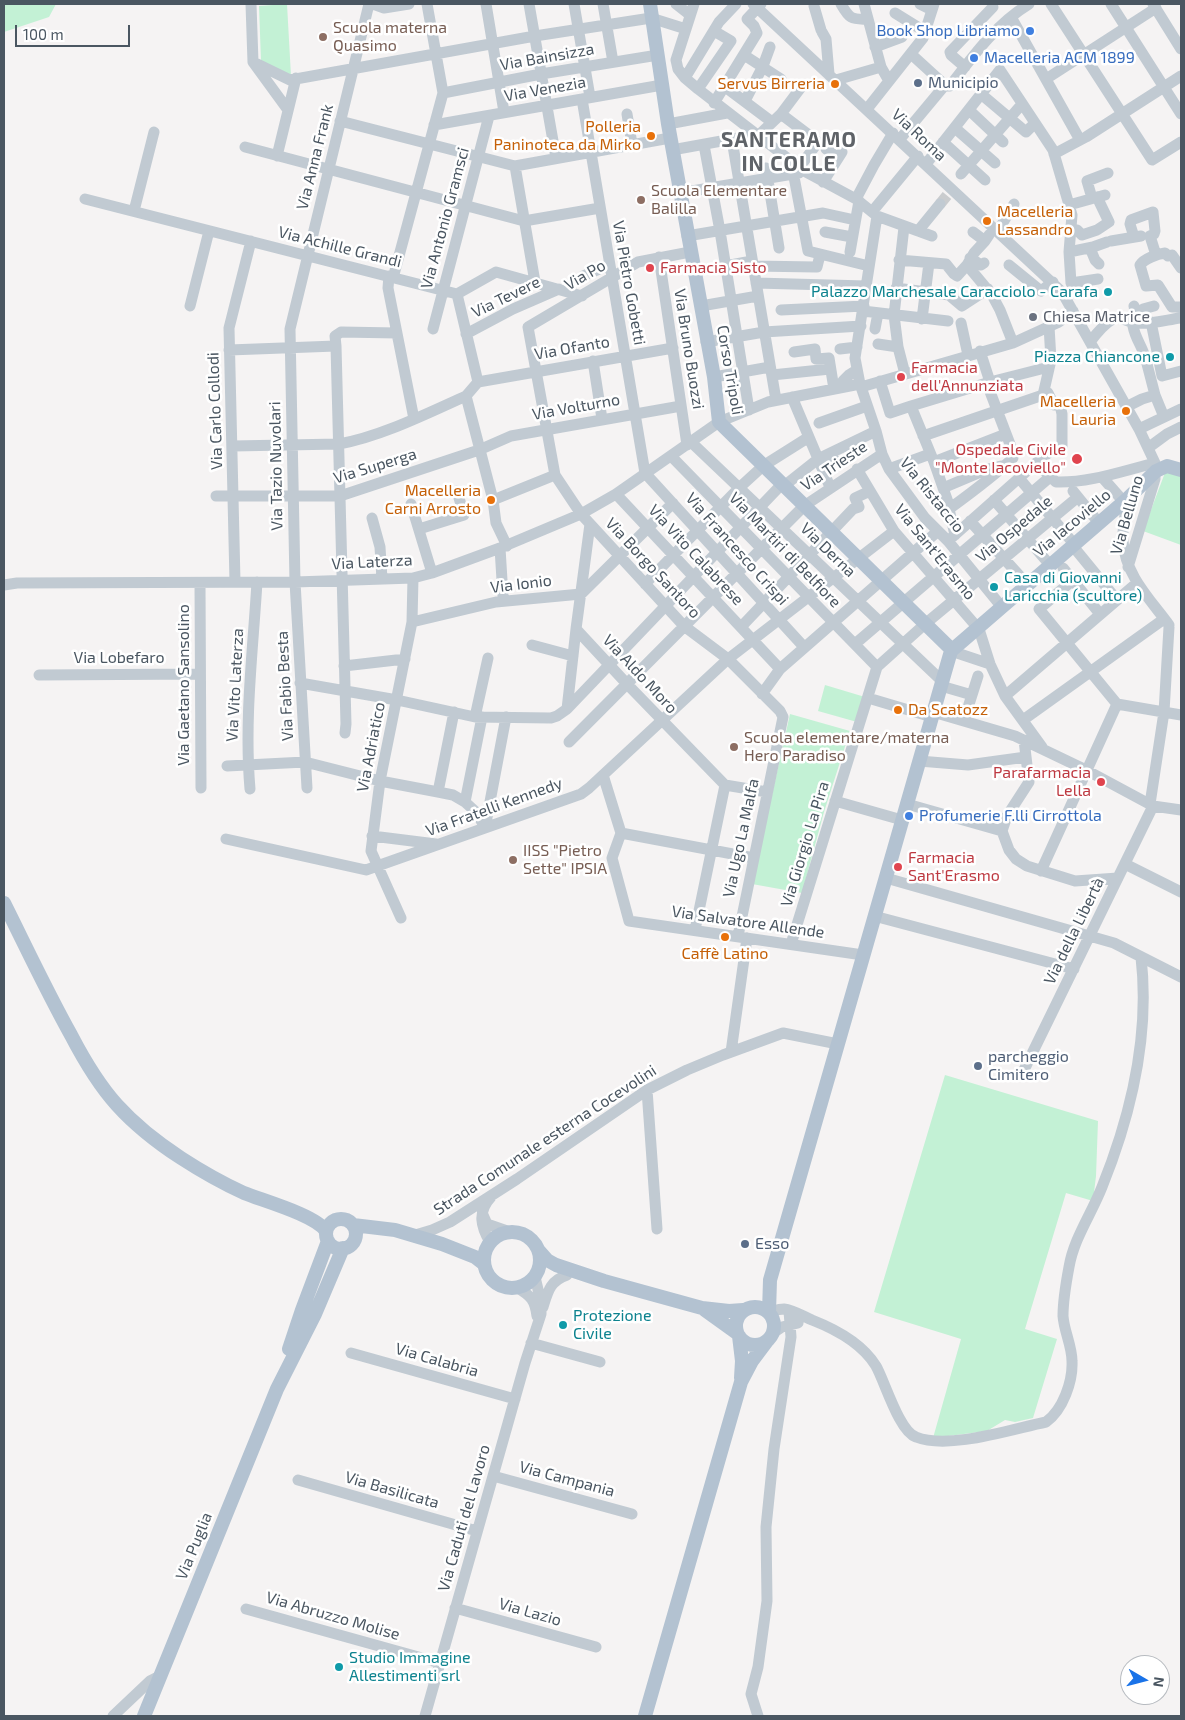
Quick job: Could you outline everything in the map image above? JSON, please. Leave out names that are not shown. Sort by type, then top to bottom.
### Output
[{"type":"main road","name":"Corso Tripoli","points":[[650,4],[670,137],[706,342],[714,377],[719,422],[952,650]]},
{"type":"main road","name":"Via Iacoviello","points":[[952,650],[1026,584],[1056,566],[1073,544],[1125,500],[1155,467],[1167,466],[1176,468]]},
{"type":"main road","points":[[645,1716],[741,1382],[752,1361],[770,1337],[774,1323],[769,1312],[770,1280],[952,650]]},
{"type":"main road","points":[[4,903],[56,1009],[92,1073],[116,1105],[148,1134],[191,1165],[234,1188],[322,1226],[333,1246],[348,1245],[381,1234],[411,1236]]},
{"type":"main road","points":[[274,1204],[292,1206],[336,1219],[346,1219],[353,1225],[363,1228],[385,1228],[442,1244],[475,1256],[484,1264]]},
{"type":"main road","points":[[327,1236],[330,1224],[336,1219]]},
{"type":"main road","points":[[348,1245],[356,1234],[353,1225]]},
{"type":"main road","points":[[442,1244],[478,1248],[489,1244],[499,1235],[510,1232],[527,1236],[547,1260],[556,1265],[604,1281],[702,1308],[729,1311],[758,1307],[769,1312]]},
{"type":"main road","name":"Via Puglia","points":[[144,1716],[277,1389],[327,1236]]},
{"type":"main road","points":[[489,1244],[484,1258],[488,1276],[493,1282],[505,1288],[525,1286],[536,1276],[540,1267],[539,1251]]},
{"type":"main road","name":"Via Puglia","points":[[277,1389],[348,1245]]},
{"type":"main road","points":[[536,1276],[567,1275],[604,1281]]},
{"type":"main road","points":[[741,1382],[742,1361],[736,1323],[740,1314],[770,1280]]},
{"type":"main road","points":[[702,1308],[738,1334],[743,1341],[752,1345],[762,1343],[770,1337]]},
{"type":"street","points":[[251,4],[253,62],[288,110]]},
{"type":"street","name":"Via Anna Frank","points":[[290,349],[290,329],[369,4]]},
{"type":"street","points":[[373,4],[384,8],[409,4]]},
{"type":"street","points":[[414,419],[388,288],[443,93],[427,4]]},
{"type":"street","points":[[486,4],[504,112]]},
{"type":"street","points":[[529,4],[556,158]]},
{"type":"street","name":"Via Pietro Gobetti","points":[[574,4],[585,67],[590,151],[646,473]]},
{"type":"street","points":[[603,4],[613,62]]},
{"type":"street","points":[[676,4],[692,9],[676,60],[678,69],[685,78],[797,169],[858,200],[904,227],[932,236]]},
{"type":"street","points":[[685,78],[719,22],[736,4]]},
{"type":"street","points":[[841,4],[848,16],[856,20],[868,19]]},
{"type":"street","points":[[867,109],[923,38],[933,7],[920,4]]},
{"type":"street","points":[[911,54],[945,85],[950,86],[1007,20],[1029,4]]},
{"type":"street","points":[[1052,4],[1152,160],[1181,142]]},
{"type":"street","points":[[1111,4],[1181,114]]},
{"type":"street","points":[[714,103],[757,32],[748,20],[757,5]]},
{"type":"street","name":"Via Roma","points":[[757,5],[922,160],[957,180],[997,230],[1062,292],[1140,429],[1155,467]]},
{"type":"street","points":[[869,5],[868,19],[875,47],[880,66],[889,81]]},
{"type":"street","points":[[965,67],[950,52],[991,5],[1007,20],[1046,79],[1080,140]]},
{"type":"street","points":[[814,6],[826,39],[833,77],[880,66]]},
{"type":"street","points":[[1046,79],[1154,6],[1181,49]]},
{"type":"street","points":[[895,12],[924,31]]},
{"type":"street","points":[[253,62],[290,80],[493,43],[651,18],[686,29]]},
{"type":"street","points":[[698,89],[731,41],[714,31]]},
{"type":"street","points":[[875,47],[902,37]]},
{"type":"street","points":[[745,101],[770,47]]},
{"type":"street","points":[[744,54],[781,79]]},
{"type":"street","name":"Via Bainsizza","points":[[443,93],[541,74],[658,55]]},
{"type":"street","points":[[840,349],[856,353],[876,212],[922,160],[944,142],[1000,70],[1050,144],[1054,154],[1072,215],[1069,252],[1071,284]]},
{"type":"street","points":[[1054,154],[1080,140],[1181,76]]},
{"type":"street","points":[[277,156],[296,78]]},
{"type":"street","name":"Via Venezia","points":[[434,125],[662,85]]},
{"type":"street","points":[[850,252],[858,200],[874,165],[896,136],[945,85]]},
{"type":"street","points":[[724,86],[772,122]]},
{"type":"street","points":[[670,137],[704,145],[762,133],[781,114],[802,86]]},
{"type":"street","points":[[981,94],[1026,132],[1035,123]]},
{"type":"street","points":[[957,180],[982,151],[1000,138],[1010,119],[1022,104]]},
{"type":"street","points":[[969,110],[1000,138]]},
{"type":"street","points":[[340,121],[515,166],[670,137],[727,112]]},
{"type":"street","points":[[626,114],[632,144]]},
{"type":"street","points":[[781,114],[818,142],[797,169],[801,217],[808,251],[869,266]]},
{"type":"street","name":"Via Antonio Gramsci","points":[[432,329],[489,116]]},
{"type":"street","points":[[955,128],[995,163]]},
{"type":"street","points":[[134,211],[154,132]]},
{"type":"street","points":[[732,140],[776,400]]},
{"type":"street","points":[[944,142],[957,180]]},
{"type":"street","points":[[704,145],[720,230],[749,410]]},
{"type":"street","points":[[244,147],[524,221],[600,208]]},
{"type":"street","points":[[823,182],[840,155],[826,149]]},
{"type":"street","points":[[515,166],[535,282]]},
{"type":"street","points":[[680,193],[739,183],[766,173],[797,169]]},
{"type":"street","points":[[766,173],[779,248]]},
{"type":"street","points":[[1070,228],[1077,230],[1082,235],[1097,230],[1109,222],[1098,197],[1087,181],[1108,173]]},
{"type":"street","points":[[957,180],[985,180]]},
{"type":"street","points":[[1069,205],[1098,197]]},
{"type":"street","name":"Via Achille Grandi","points":[[85,198],[457,294]]},
{"type":"street","points":[[918,231],[940,204]]},
{"type":"street","points":[[899,260],[929,264],[948,260],[954,274],[957,276],[984,241],[997,230],[1014,204]]},
{"type":"street","points":[[1069,252],[1108,242],[1150,236],[1155,231],[1154,212],[1131,220],[1130,224],[1134,237]]},
{"type":"street","points":[[687,236],[828,214],[855,220]]},
{"type":"street","points":[[904,227],[894,315],[898,347],[905,374]]},
{"type":"street","points":[[190,306],[209,230]]},
{"type":"street","points":[[1097,230],[1108,242]]},
{"type":"street","points":[[825,232],[852,237]]},
{"type":"street","points":[[972,232],[984,241]]},
{"type":"street","points":[[1150,236],[1160,254]]},
{"type":"street","name":"Via Carlo Collodi","points":[[235,582],[229,328],[251,241]]},
{"type":"street","points":[[1090,248],[1099,264]]},
{"type":"street","name":"Via Po","points":[[536,371],[528,327],[638,262],[690,252]]},
{"type":"street","points":[[1181,268],[1172,255],[1160,254],[1142,262],[1140,265],[1146,286],[1156,284],[1160,287],[1172,307],[1181,315]]},
{"type":"street","points":[[725,266],[753,263],[818,267],[820,255]]},
{"type":"street","name":"Via Bruno Buozzi","points":[[659,258],[681,406],[689,444]]},
{"type":"street","points":[[969,262],[984,263]]},
{"type":"street","points":[[969,262],[1000,310],[1013,342]]},
{"type":"street","points":[[922,319],[929,264]]},
{"type":"street","points":[[583,276],[609,265]]},
{"type":"street","points":[[1009,265],[1041,291],[1053,282]]},
{"type":"street","points":[[799,285],[802,267]]},
{"type":"street","points":[[233,446],[339,444],[352,442],[414,419],[466,396],[478,382],[457,294],[496,272],[582,296]]},
{"type":"street","points":[[1160,287],[1162,274]]},
{"type":"street","points":[[1062,292],[1071,284],[1098,279]]},
{"type":"street","points":[[756,283],[866,286]]},
{"type":"street","points":[[896,288],[949,295],[962,306],[988,289]]},
{"type":"street","name":"Via Tevere","points":[[466,334],[513,309],[559,289]]},
{"type":"street","points":[[701,306],[758,296]]},
{"type":"street","points":[[781,310],[863,308],[878,313],[948,322]]},
{"type":"street","name":"Via Laterza","points":[[4,583],[295,582],[413,578],[503,547],[580,514],[616,494],[719,422],[776,400],[834,389],[862,388],[968,354],[1013,342],[1049,326],[1073,311]]},
{"type":"street","points":[[1140,311],[1151,322],[1162,376],[1181,371]]},
{"type":"street","points":[[1090,342],[1113,319],[1124,319],[1140,311]]},
{"type":"street","points":[[1140,311],[1139,344],[1164,417]]},
{"type":"street","points":[[876,329],[878,313]]},
{"type":"street","points":[[1151,322],[1181,315]]},
{"type":"street","points":[[961,322],[968,354]]},
{"type":"street","points":[[706,342],[764,332],[861,326]]},
{"type":"street","points":[[1045,394],[1051,360],[1049,326]]},
{"type":"street","points":[[344,733],[346,724],[335,336],[341,332],[397,333]]},
{"type":"street","points":[[878,344],[898,347]]},
{"type":"street","points":[[229,350],[336,346]]},
{"type":"street","points":[[1145,357],[1156,346]]},
{"type":"street","name":"Via Ofanto","points":[[478,382],[673,348]]},
{"type":"street","name":"Via Tazio Nuvolari","points":[[290,349],[295,582]]},
{"type":"street","points":[[794,352],[815,349],[816,359],[829,358],[834,389]]},
{"type":"street","points":[[949,509],[991,479],[1001,466],[1013,458],[1013,452],[989,388],[990,382],[980,351]]},
{"type":"street","name":"Via Ristaccio","points":[[856,353],[857,370],[862,388],[882,454],[889,469],[925,518],[938,531],[951,538],[960,555],[1001,606]]},
{"type":"street","points":[[593,361],[602,419]]},
{"type":"street","points":[[880,382],[890,413],[990,382],[1049,367]]},
{"type":"street","points":[[714,377],[743,372],[830,369]]},
{"type":"street","points":[[843,381],[849,374],[857,370]]},
{"type":"street","points":[[493,500],[555,475],[536,371]]},
{"type":"street","points":[[923,436],[1045,394]]},
{"type":"street","points":[[951,538],[1052,450],[1062,448],[1062,414],[1060,405],[1054,404],[1045,394]]},
{"type":"street","points":[[1126,406],[1155,395]]},
{"type":"street","points":[[466,396],[503,547],[503,596]]},
{"type":"street","points":[[792,397],[830,488]]},
{"type":"street","name":"Via Volturno","points":[[480,450],[511,436],[681,406]]},
{"type":"street","points":[[819,423],[868,406]]},
{"type":"street","points":[[911,406],[943,488],[949,509],[951,538]]},
{"type":"street","points":[[1140,429],[1181,409]]},
{"type":"street","points":[[1148,448],[1167,434],[1181,427]]},
{"type":"street","points":[[300,683],[478,717],[551,718],[557,716],[567,709],[783,485],[820,463],[844,441],[876,431]]},
{"type":"street","points":[[889,469],[932,458],[1006,434]]},
{"type":"street","points":[[645,584],[763,466],[809,437]]},
{"type":"street","name":"Via Derna","points":[[689,444],[739,488],[942,683]]},
{"type":"street","name":"Via Superga","points":[[216,496],[340,496],[480,450]]},
{"type":"street","name":"Via Trieste","points":[[569,742],[804,506],[882,454]]},
{"type":"street","name":"Via Martiri di Belfiore","points":[[671,456],[877,667]]},
{"type":"street","points":[[820,463],[836,461]]},
{"type":"street","points":[[1036,463],[1056,482],[1067,483],[1155,467]]},
{"type":"street","points":[[943,488],[988,469],[1001,466]]},
{"type":"street","name":"Via Belluno","points":[[1128,567],[1152,489],[1155,467]]},
{"type":"street","name":"Via Sant'Erasmo","points":[[857,469],[894,531],[978,627]]},
{"type":"street","name":"Via Francesco Crispi","points":[[646,473],[804,647]]},
{"type":"street","name":"Via Borgo Santoro","points":[[555,475],[580,514],[666,607],[684,626],[728,659],[780,711],[783,717]]},
{"type":"street","points":[[855,644],[1050,477]]},
{"type":"street","points":[[1102,477],[1125,500],[1123,542],[1128,567],[1137,583],[1167,623],[1181,631]]},
{"type":"street","points":[[1018,478],[1053,518],[1117,600]]},
{"type":"street","points":[[1067,483],[1099,523]]},
{"type":"street","points":[[419,529],[464,514],[457,491]]},
{"type":"street","name":"Via Vito Calabrese","points":[[616,494],[780,669]]},
{"type":"street","points":[[741,626],[853,509],[859,507],[855,498],[873,496]]},
{"type":"street","name":"Via Ospedale","points":[[877,667],[925,624],[1078,497]]},
{"type":"street","points":[[994,500],[1028,539],[1073,580],[1100,614]]},
{"type":"street","points":[[581,594],[673,503]]},
{"type":"street","points":[[411,504],[432,573]]},
{"type":"street","points":[[372,518],[380,548],[382,579]]},
{"type":"street","points":[[970,521],[1026,584]]},
{"type":"street","points":[[567,709],[590,524]]},
{"type":"street","name":"Via Fratelli Kennedy","points":[[226,839],[366,870],[581,794],[728,659],[894,531]]},
{"type":"street","points":[[762,694],[780,669],[938,531]]},
{"type":"street","name":"Via Adriatico","points":[[401,918],[371,851],[380,781],[412,622],[413,578]]},
{"type":"street","points":[[1073,580],[1039,605],[1067,643],[1117,704],[1181,714]]},
{"type":"street","name":"Via Vito Laterza","points":[[250,789],[248,766],[250,696],[257,582]]},
{"type":"street","name":"Via Fabio Besta","points":[[295,582],[307,788]]},
{"type":"street","name":"Via Gaetano Sansolino","points":[[200,583],[201,788]]},
{"type":"street","points":[[1005,696],[1137,583]]},
{"type":"street","name":"Via Ionio","points":[[412,622],[496,602],[581,594]]},
{"type":"street","points":[[1023,720],[1091,672],[1167,623]]},
{"type":"street","name":"Via della Libertà","points":[[1024,1070],[1152,805],[1164,712],[1167,623]]},
{"type":"street","points":[[978,627],[990,664],[1005,696],[1043,748]]},
{"type":"street","name":"Via Aldo Moro","points":[[576,629],[724,785]]},
{"type":"street","points":[[532,645],[573,656]]},
{"type":"street","points":[[952,650],[990,664]]},
{"type":"street","points":[[465,802],[488,658]]},
{"type":"street","points":[[344,666],[405,659]]},
{"type":"street","name":"Via Giorgio La Pira","points":[[791,944],[877,667]]},
{"type":"street","name":"Via Lobefaro","points":[[39,675],[200,674]]},
{"type":"street","points":[[964,720],[978,676]]},
{"type":"street","points":[[942,683],[972,695]]},
{"type":"street","points":[[868,698],[964,720],[1024,740],[1152,805],[1181,810]]},
{"type":"street","points":[[1041,870],[1117,704]]},
{"type":"street","points":[[438,792],[454,712]]},
{"type":"street","points":[[485,828],[506,717]]},
{"type":"street","name":"Via Ugo La Malfa","points":[[731,1052],[742,937],[754,858],[783,717]]},
{"type":"street","points":[[1024,740],[1028,782],[1007,816],[1002,831],[1009,850],[1016,860],[1027,866],[1075,881],[1118,878]]},
{"type":"street","points":[[919,761],[968,764],[1026,757]]},
{"type":"street","points":[[227,766],[305,762],[380,781],[453,795],[465,802],[477,813],[485,828]]},
{"type":"street","points":[[603,775],[621,833],[754,858]]},
{"type":"street","points":[[696,930],[724,785],[767,792]]},
{"type":"street","points":[[836,801],[902,820]]},
{"type":"street","points":[[907,804],[1002,831]]},
{"type":"street","name":"Via Salvatore Allende","points":[[621,833],[612,858],[629,921],[863,955]]},
{"type":"street","points":[[372,836],[438,845]]},
{"type":"street","points":[[1125,864],[1181,892]]},
{"type":"street","points":[[886,878],[1114,943],[1181,977]]},
{"type":"street","points":[[874,916],[1074,969]]},
{"type":"street","points":[[769,1297],[786,1310],[838,1331],[868,1356],[875,1365],[903,1426],[916,1438],[939,1441],[988,1436],[1046,1422],[1054,1416],[1071,1377],[1072,1361],[1063,1317],[1069,1267],[1074,1247],[1095,1205],[1117,1148],[1127,1114],[1135,1073],[1142,1006],[1143,974],[1141,957]]},
{"type":"street","name":"Strada Comunale esterna Cocevolini","points":[[411,1236],[444,1225],[494,1194],[648,1090],[687,1070],[783,1033],[838,1044]]},
{"type":"street","points":[[648,1090],[657,1228]]},
{"type":"street","points":[[489,1244],[482,1230],[483,1215],[486,1202],[494,1194]]},
{"type":"street","points":[[483,1215],[487,1224],[510,1232]]},
{"type":"street","points":[[536,1328],[549,1287],[553,1282],[567,1275]]},
{"type":"street","points":[[536,1276],[542,1302],[541,1314]]},
{"type":"street","points":[[518,1288],[529,1294],[535,1304],[536,1328]]},
{"type":"street","points":[[769,1312],[786,1310]]},
{"type":"street","points":[[758,1716],[752,1694],[767,1608],[766,1527],[774,1449],[791,1337],[791,1324],[786,1310]]},
{"type":"street","points":[[770,1337],[782,1327],[812,1320]]},
{"type":"street","name":"Via Caduti del Lavoro","points":[[425,1716],[536,1328]]},
{"type":"street","points":[[532,1343],[600,1362]]},
{"type":"street","name":"Via Calabria","points":[[351,1353],[515,1399]]},
{"type":"street","name":"Via Campania","points":[[493,1476],[632,1514]]},
{"type":"street","name":"Via Basilicata","points":[[298,1480],[477,1531]]},
{"type":"street","name":"Via Lazio","points":[[455,1608],[596,1648]]},
{"type":"street","name":"Via Abruzzo Molise","points":[[246,1609],[440,1663]]},
{"type":"street","points":[[113,1716],[150,1681],[160,1676]]},
{"type":"green space","points":[[4,4],[56,4],[49,17],[4,32]]},
{"type":"green space","points":[[287,4],[291,76],[261,61],[259,6]]},
{"type":"green space","points":[[1166,470],[1181,476],[1181,545],[1143,531]]},
{"type":"green space","points":[[825,685],[865,697],[857,722],[818,711]]},
{"type":"green space","points":[[790,714],[850,731],[824,812],[802,893],[752,884]]},
{"type":"green space","points":[[945,1075],[1098,1121],[1093,1201],[1066,1193],[1025,1329],[1057,1339],[1033,1418],[1015,1422],[1005,1420],[987,1431],[933,1438],[961,1339],[874,1312]]},
{"type":"tunnel","points":[[940,204],[949,193]]},
{"type":"place","name":"Book Shop Libriamo","points":[[1030,31]]},
{"type":"place","name":"Scuola materna Quasimo","points":[[323,37]]},
{"type":"place","name":"Macelleria ACM 1899","points":[[974,58]]},
{"type":"place","name":"Municipio","points":[[918,83]]},
{"type":"place","name":"Servus Birreria","points":[[835,84]]},
{"type":"place","name":"Polleria Paninoteca da Mirko","points":[[651,136]]},
{"type":"place","name":"Scuola Elementare Balilla","points":[[641,200]]},
{"type":"place","name":"Macelleria Lassandro","points":[[987,221]]},
{"type":"place","name":"Farmacia Sisto","points":[[650,268]]},
{"type":"place","name":"Palazzo Marchesale Caracciolo - Carafa","points":[[1108,292]]},
{"type":"place","name":"Chiesa Matrice","points":[[1033,317]]},
{"type":"place","name":"Piazza Chiancone","points":[[1170,357]]},
{"type":"place","name":"Farmacia dell'Annunziata","points":[[901,377]]},
{"type":"place","name":"Macelleria Lauria","points":[[1126,411]]},
{"type":"place","name":"Ospedale Civile \"Monte Iacoviello\"","points":[[1077,459]]},
{"type":"place","name":"Macelleria Carni Arrosto","points":[[491,500]]},
{"type":"place","name":"Casa di Giovanni Laricchia (scultore)","points":[[994,587]]},
{"type":"place","name":"Da Scatozz","points":[[898,710]]},
{"type":"place","name":"Scuola elementare/materna Hero Paradiso","points":[[734,747]]},
{"type":"place","name":"Parafarmacia Lella","points":[[1101,782]]},
{"type":"place","name":"Profumerie F.lli Cirrottola","points":[[909,816]]},
{"type":"place","name":"IISS \"Pietro Sette\" IPSIA","points":[[513,860]]},
{"type":"place","name":"Farmacia Sant'Erasmo","points":[[898,867]]},
{"type":"place","name":"Caffè Latino","points":[[725,937]]},
{"type":"place","name":"parcheggio Cimitero","points":[[978,1066]]},
{"type":"place","name":"Esso","points":[[745,1244]]},
{"type":"place","name":"Protezione Civile","points":[[563,1325]]},
{"type":"place","name":"Studio Immagine Allestimenti srl","points":[[339,1667]]},
{"type":"district","name":"SANTERAMO IN COLLE","points":[[789,152]]}]
